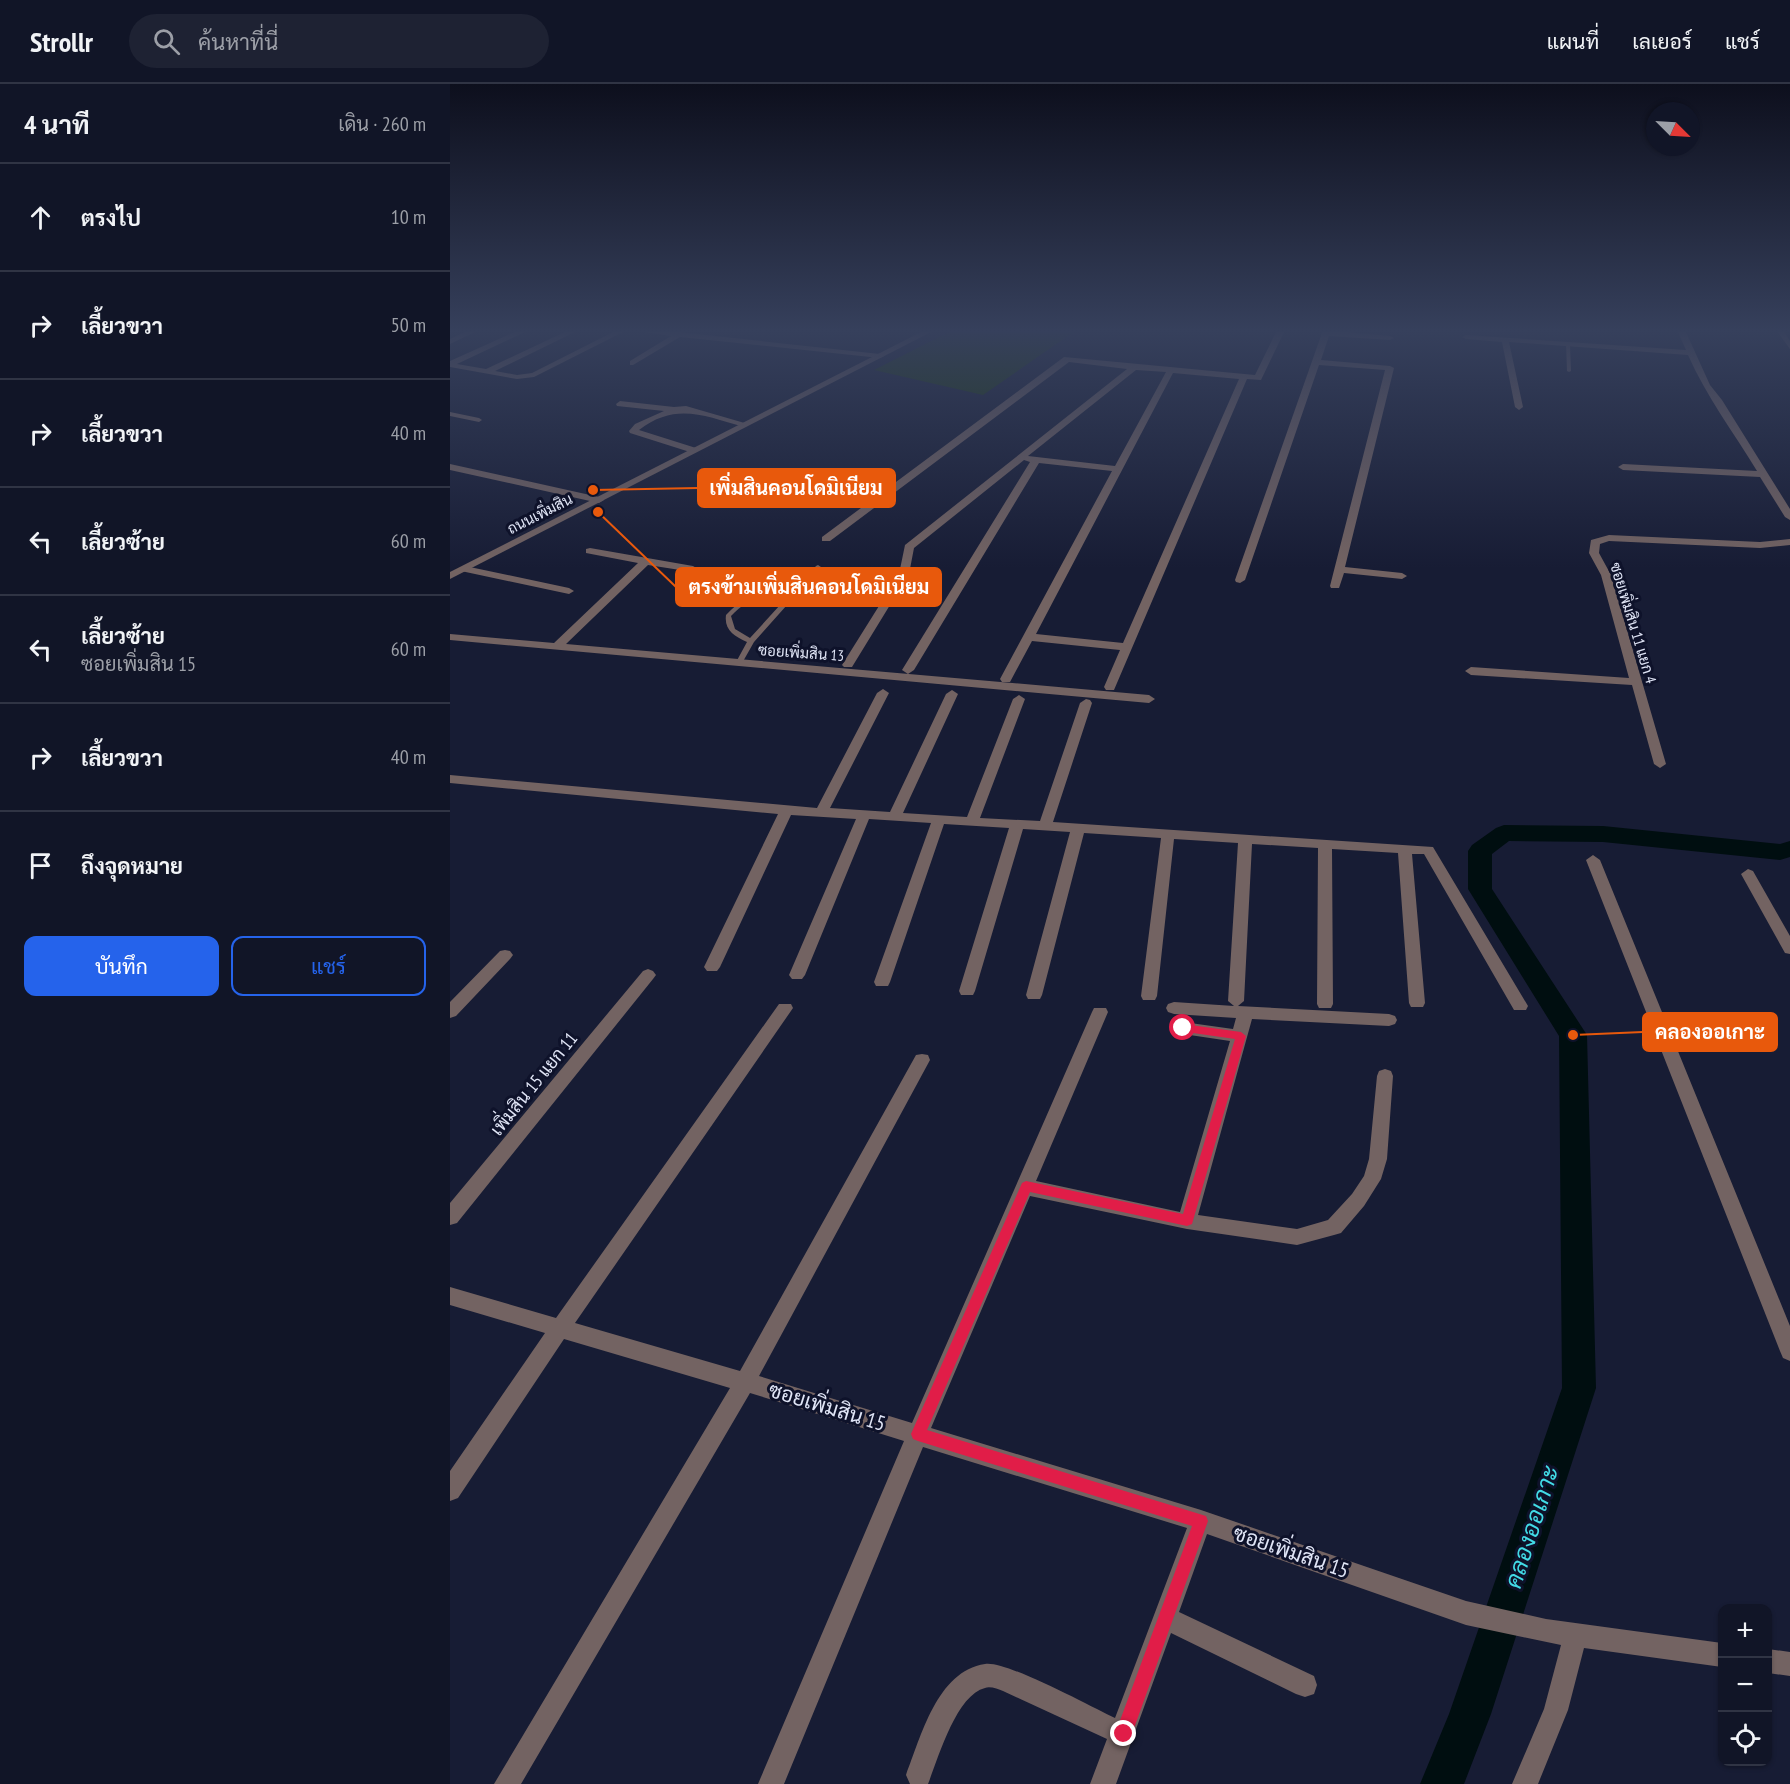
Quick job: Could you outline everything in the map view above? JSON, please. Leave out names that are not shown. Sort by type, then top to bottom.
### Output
[{"type":"street","points":[[668,409],[695,410],[744,424]]},
{"type":"street","name":"ถนนเพิ่มสิน","points":[[450,576],[773,409]]},
{"type":"street","points":[[826,539],[1000,409]]},
{"type":"street","points":[[848,665],[904,574],[909,547],[1081,409]]},
{"type":"street","points":[[1006,679],[1150,409]]},
{"type":"street","points":[[1110,687],[1230,409]]},
{"type":"street","points":[[1240,580],[1299,409]]},
{"type":"street","points":[[1335,586],[1380,409]]},
{"type":"street","points":[[1724,409],[1790,517]]},
{"type":"street","points":[[674,410],[638,426],[633,431],[693,450]]},
{"type":"street","points":[[1019,458],[1118,469]]},
{"type":"street","points":[[908,670],[1036,460]]},
{"type":"street","points":[[450,466],[599,500]]},
{"type":"street","points":[[1623,467],[1763,474]]},
{"type":"street","name":"ซอยเพิ่มสิน 11 แยก 4","points":[[1660,764],[1606,575],[1594,553],[1595,542],[1609,538],[1760,545],[1790,542]]},
{"type":"street","points":[[590,551],[693,569]]},
{"type":"street","points":[[556,647],[646,561]]},
{"type":"street","points":[[465,569],[569,591]]},
{"type":"street","points":[[1339,569],[1402,576]]},
{"type":"street","name":"ซอยเพิ่มสิน 13","points":[[450,637],[1149,699]]},
{"type":"street","points":[[1028,637],[1128,646]]},
{"type":"street","points":[[1471,671],[1636,682]]},
{"type":"street","points":[[821,812],[883,693]]},
{"type":"street","points":[[894,817],[952,694]]},
{"type":"street","points":[[972,822],[1019,699]]},
{"type":"street","points":[[1045,826],[1086,703]]},
{"type":"street","points":[[450,779],[786,810],[1428,850],[1520,1006]]},
{"type":"street","points":[[712,967],[786,810]]},
{"type":"street","points":[[797,975],[864,815]]},
{"type":"street","points":[[882,982],[939,820]]},
{"type":"street","points":[[968,991],[1017,825]]},
{"type":"street","points":[[1034,995],[1078,829]]},
{"type":"street","points":[[1149,996],[1168,834]]},
{"type":"street","points":[[1187,1221],[1241,1036],[1245,839]]},
{"type":"street","points":[[1325,844],[1325,1004]]},
{"type":"street","points":[[1405,850],[1417,1003]]},
{"type":"street","points":[[1593,860],[1790,1351]]},
{"type":"street","points":[[1748,874],[1790,949]]},
{"type":"street","points":[[450,1012],[505,954]]},
{"type":"street","name":"เพิ่มสิน 15 แยก 11","points":[[450,1217],[648,975]]},
{"type":"street","points":[[1174,1008],[1241,1007],[1389,1020]]},
{"type":"street","points":[[450,1490],[560,1328],[785,1008]]},
{"type":"street","points":[[771,1784],[918,1434],[1100,1012]]},
{"type":"street","points":[[1183,1028],[1241,1036]]},
{"type":"street","points":[[507,1784],[746,1382],[922,1060]]},
{"type":"street","points":[[1026,1186],[1187,1221],[1297,1237],[1334,1227],[1358,1200],[1375,1169],[1378,1159],[1385,1076]]},
{"type":"street","name":"ซอยเพิ่มสิน 15","points":[[450,1296],[746,1382],[1201,1521],[1466,1613],[1546,1631],[1718,1654]]},
{"type":"street","points":[[1103,1784],[1124,1734],[1201,1521]]},
{"type":"street","points":[[1166,1618],[1305,1685]]},
{"type":"street","points":[[1525,1784],[1556,1710],[1575,1635]]},
{"type":"street","points":[[1772,1662],[1790,1664]]},
{"type":"street","points":[[919,1775],[945,1711],[965,1685],[985,1675],[1005,1679],[1124,1734]]},
{"type":"lane","points":[[450,414],[479,420]]},
{"type":"lane","points":[[739,664],[751,641],[818,567]]},
{"type":"lane","points":[[751,641],[733,633],[728,625],[728,616],[739,604],[765,590],[796,591]]},
{"type":"waterway","name":"คลองออเกาะ","points":[[1442,1784],[1470,1714],[1579,1388],[1573,1035],[1480,889],[1480,851],[1504,833],[1603,834],[1780,852],[1790,849]]},
{"type":"place","name":"เพิ่มสินคอนโดมิเนียม","points":[[593,490]]},
{"type":"place","name":"ตรงข้ามเพิ่มสินคอนโดมิเนียม","points":[[598,512]]},
{"type":"place","name":"คลองออเกาะ","points":[[1573,1035]]},
{"type":"route","points":[[1124,1734],[1201,1521],[918,1434],[1026,1186],[1187,1221],[1241,1036],[1183,1028]]}]
